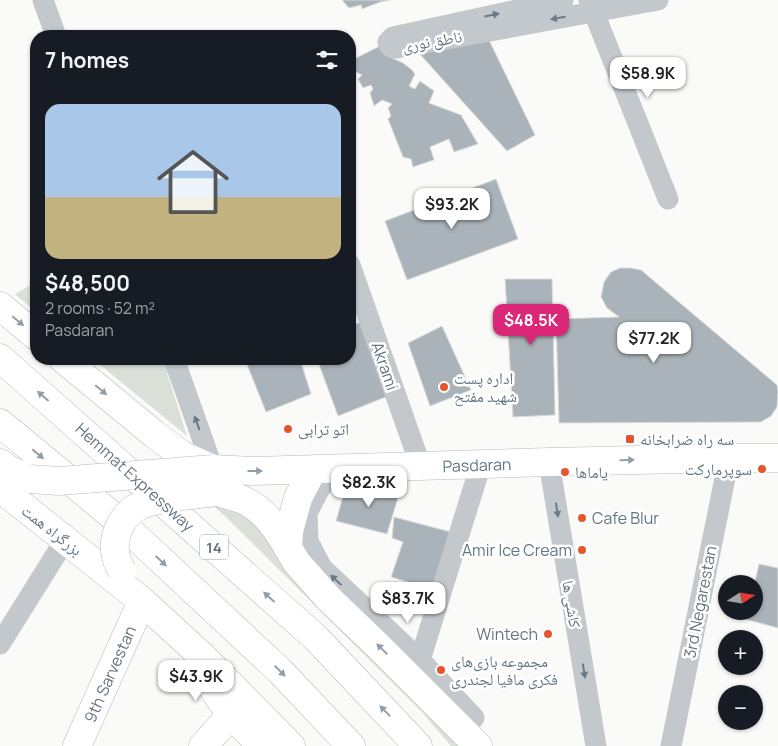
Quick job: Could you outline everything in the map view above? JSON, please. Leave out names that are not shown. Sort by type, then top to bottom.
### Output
[{"type":"main road","points":[[0,306],[30,331]]},
{"type":"main road","name":"Hemmat Expressway","points":[[0,358],[316,638],[418,746]]},
{"type":"main road","name":"Pasdaran","points":[[71,365],[154,434],[215,481],[253,471],[549,462],[778,458]]},
{"type":"main road","points":[[0,423],[127,529],[280,671],[351,746]]},
{"type":"main road","points":[[0,463],[8,469],[30,478],[59,481],[215,481],[257,508],[269,520],[279,532],[297,563],[329,599],[478,746]]},
{"type":"main road","points":[[288,548],[294,507],[307,479],[324,469]]},
{"type":"main road","points":[[113,571],[118,527],[127,515],[140,505],[196,494],[215,481]]},
{"type":"main road","name":"بزرگراه همت","points":[[0,488],[65,540],[113,571]]},
{"type":"main road","points":[[113,571],[291,746]]},
{"type":"main road","points":[[113,571],[142,595],[202,657]]},
{"type":"main road","name":"9th Sarvestan","points":[[77,746],[142,601]]},
{"type":"main road","points":[[169,625],[231,715],[260,745]]},
{"type":"main road","points":[[203,746],[231,715]]},
{"type":"street","points":[[43,0],[54,30]]},
{"type":"street","name":"ناطق نوری","points":[[563,0],[393,37],[388,42],[393,48],[397,48],[592,6],[658,0]]},
{"type":"street","points":[[592,6],[668,199]]},
{"type":"street","name":"Akrami","points":[[356,282],[421,466]]},
{"type":"street","points":[[176,365],[215,481]]},
{"type":"street","name":"3rd Negarestan","points":[[671,746],[729,458]]},
{"type":"street","name":"کاشی ها","points":[[549,462],[596,746]]},
{"type":"street","points":[[420,660],[481,464]]},
{"type":"street","points":[[324,469],[318,490],[307,513],[308,541],[322,568],[420,660],[474,718]]},
{"type":"street","points":[[0,644],[65,540]]},
{"type":"shaded area","points":[[30,285],[30,307],[15,294]]},
{"type":"shaded area","points":[[100,365],[170,365],[172,371],[167,373],[187,436]]},
{"type":"shaded area","points":[[211,504],[248,513],[466,746],[451,746],[422,712]]},
{"type":"building","points":[[342,0],[390,0],[362,9],[361,5],[349,8]]},
{"type":"building","points":[[488,38],[535,135],[507,151],[418,52]]},
{"type":"building","points":[[382,45],[384,54],[403,63],[415,74],[409,86],[415,89],[420,81],[434,91],[429,103],[461,115],[478,144],[454,152],[449,139],[430,147],[434,160],[413,167],[411,159],[403,157],[388,119],[391,116],[388,108],[392,104],[382,100],[374,106],[370,93],[373,89],[371,85],[363,88],[358,79],[362,75],[356,72],[356,58]]},
{"type":"building","points":[[496,179],[518,239],[407,280],[385,221]]},
{"type":"building","points":[[620,268],[641,270],[777,385],[777,407],[771,416],[761,422],[559,423],[556,319],[619,317],[607,308],[601,297],[604,282],[611,272]]},
{"type":"building","points":[[505,279],[552,279],[555,415],[513,417]]},
{"type":"building","points":[[364,321],[393,394],[338,416],[319,365],[356,365],[356,324]]},
{"type":"building","points":[[442,326],[471,390],[430,406],[408,343]]},
{"type":"building","points":[[247,365],[302,365],[311,394],[266,412]]},
{"type":"building","points":[[401,488],[387,534],[336,521],[345,489]]},
{"type":"building","points":[[394,517],[451,532],[435,590],[391,577],[403,542],[392,538]]},
{"type":"building","points":[[759,564],[778,568],[778,628],[749,620],[763,620],[763,575],[756,575]]},
{"type":"place","name":"اداره پست شهید مفتح","points":[[444,387]]},
{"type":"place","name":"اتو ترابی","points":[[288,429]]},
{"type":"place","name":"سه راه ضرابخانه","points":[[630,439]]},
{"type":"place","name":"سوپرمارکت","points":[[762,469]]},
{"type":"place","name":"یاماها","points":[[565,472]]},
{"type":"place","name":"Cafe Blur","points":[[582,518]]},
{"type":"place","name":"Amir Ice Cream","points":[[582,550]]},
{"type":"place","name":"Wintech","points":[[548,634]]},
{"type":"place","name":"مجموعه بازی‌های فکری مافیا لجندری","points":[[441,670]]}]
